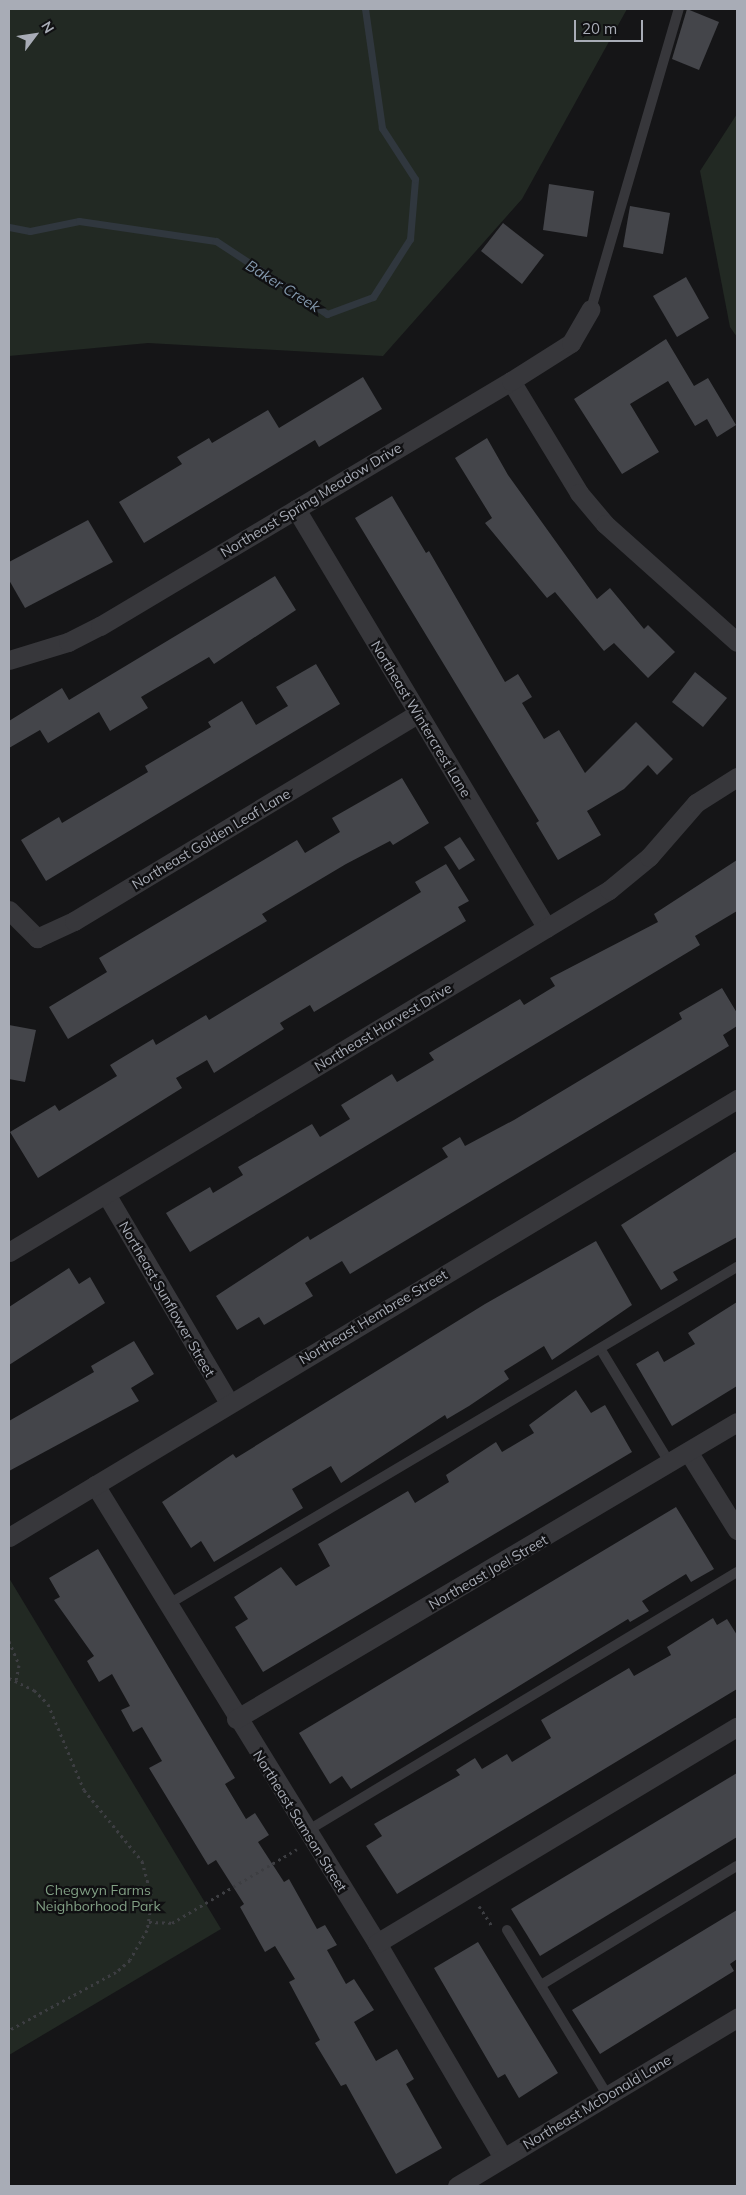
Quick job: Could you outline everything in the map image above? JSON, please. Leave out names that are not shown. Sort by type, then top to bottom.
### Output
[{"type":"street","name":"Northeast Spring Meadow Drive","points":[[9,660],[76,638],[510,381],[571,343],[591,309]]},
{"type":"street","points":[[510,381],[579,493],[605,524],[737,642]]},
{"type":"street","name":"Northeast Wintercrest Lane","points":[[296,509],[417,714],[547,928]]},
{"type":"street","name":"Northeast Golden Leaf Lane","points":[[9,910],[37,938],[74,921],[417,714]]},
{"type":"street","name":"Northeast Harvest Drive","points":[[9,1252],[547,928],[631,874],[696,803],[737,777]]},
{"type":"street","name":"Northeast Hembree Street","points":[[9,1536],[737,1099]]},
{"type":"street","name":"Northeast Sunflower Street","points":[[106,1194],[229,1404]]},
{"type":"street","name":"Northeast Joel Street","points":[[236,1719],[671,1465],[737,1422]]},
{"type":"street","points":[[689,1452],[737,1530]]},
{"type":"street","name":"Northeast Samson Street","points":[[94,1485],[236,1719],[377,1943],[503,2158]]},
{"type":"street","points":[[377,1943],[737,1727]]},
{"type":"street","name":"Northeast McDonald Lane","points":[[457,2186],[737,2018]]},
{"type":"lane","points":[[591,309],[679,9]]},
{"type":"lane","points":[[167,1605],[601,1350],[737,1266]]},
{"type":"lane","points":[[601,1350],[671,1465]]},
{"type":"lane","points":[[309,1836],[737,1572]]},
{"type":"lane","points":[[541,1985],[737,1866]]},
{"type":"lane","points":[[507,1930],[608,2096]]},
{"type":"path","points":[[9,1640],[19,1665],[16,1680]]},
{"type":"path","points":[[9,1678],[16,1680],[48,1704],[84,1790],[142,1861],[152,1899],[149,1922],[140,1944],[116,1972],[9,2030]]},
{"type":"path","points":[[149,1922],[172,1923],[309,1836]]},
{"type":"path","points":[[469,1888],[494,1930],[507,1930]]},
{"type":"green space","points":[[9,9],[627,9],[522,199],[383,356],[148,343],[9,356]]},
{"type":"green space","points":[[737,114],[737,337],[730,327],[700,171]]},
{"type":"green space","name":"Chegwyn Farms Neighborhood Park","points":[[9,1578],[221,1929],[9,2055]]},
{"type":"building","points":[[687,9],[719,22],[699,70],[672,59]]},
{"type":"building","points":[[549,184],[594,191],[587,237],[543,230]]},
{"type":"building","points":[[630,206],[670,213],[663,254],[623,247]]},
{"type":"building","points":[[503,223],[544,255],[522,284],[481,251]]},
{"type":"building","points":[[686,277],[709,318],[677,337],[653,296]]},
{"type":"building","points":[[666,339],[694,386],[708,378],[736,425],[717,437],[707,419],[695,426],[668,381],[630,404],[659,452],[622,474],[574,399]]},
{"type":"building","points":[[363,377],[382,409],[319,447],[315,440],[144,543],[119,502],[182,464],[177,457],[209,438],[212,443],[268,410],[279,428]]},
{"type":"building","points":[[487,438],[508,475],[597,599],[610,588],[644,629],[648,625],[675,652],[648,678],[614,643],[604,651],[555,592],[547,598],[485,523],[492,518],[455,458]]},
{"type":"building","points":[[392,496],[426,553],[429,551],[505,682],[518,674],[532,697],[522,703],[544,739],[559,730],[585,773],[636,722],[673,759],[657,775],[648,765],[624,789],[587,811],[601,835],[558,860],[536,823],[539,821],[355,518]]},
{"type":"building","points":[[88,520],[113,562],[25,608],[9,580],[9,562]]},
{"type":"building","points":[[275,576],[296,610],[214,664],[209,657],[141,697],[148,708],[110,731],[99,712],[48,743],[40,730],[9,748],[9,721],[62,688],[69,700]]},
{"type":"building","points":[[316,664],[340,704],[46,881],[21,840],[59,817],[62,823],[148,772],[145,766],[211,727],[208,722],[242,701],[256,725],[288,706],[276,687]]},
{"type":"building","points":[[695,672],[727,698],[703,727],[672,702]]},
{"type":"building","points":[[402,778],[429,823],[393,845],[390,841],[346,864],[262,914],[267,921],[68,1039],[49,1007],[107,972],[99,958],[297,840],[305,853],[340,832],[332,818]]},
{"type":"building","points":[[460,837],[475,860],[459,870],[444,847]]},
{"type":"building","points":[[737,860],[737,911],[695,936],[700,945],[190,1252],[166,1213],[210,1187],[213,1193],[243,1175],[238,1167],[312,1124],[320,1137],[350,1119],[341,1105],[392,1074],[397,1082],[434,1060],[429,1053],[520,999],[524,1005],[555,986],[550,978],[658,922],[654,914]]},
{"type":"building","points":[[446,864],[469,901],[458,907],[466,921],[314,1012],[310,1005],[280,1023],[284,1029],[214,1073],[207,1060],[176,1078],[182,1088],[38,1178],[10,1132],[55,1105],[59,1111],[117,1076],[110,1065],[153,1039],[156,1045],[206,1015],[209,1020],[421,892],[415,882]]},
{"type":"building","points":[[722,988],[737,1013],[737,1026],[723,1035],[729,1046],[350,1274],[342,1261],[305,1283],[313,1296],[264,1325],[259,1317],[237,1330],[216,1296],[308,1236],[310,1240],[448,1157],[442,1148],[460,1137],[465,1146],[514,1120],[682,1019],[679,1013]]},
{"type":"building","points":[[9,1025],[36,1030],[25,1082],[9,1079]]},
{"type":"building","points":[[737,1151],[737,1237],[673,1272],[678,1280],[661,1290],[621,1225]]},
{"type":"building","points":[[596,1241],[632,1305],[552,1360],[544,1346],[504,1371],[509,1379],[469,1406],[447,1419],[445,1415],[341,1483],[331,1466],[292,1489],[303,1508],[214,1562],[201,1541],[191,1548],[162,1502],[233,1454],[236,1458],[485,1304]]},
{"type":"building","points":[[69,1268],[79,1284],[90,1277],[105,1303],[9,1365],[9,1307]]},
{"type":"building","points":[[737,1302],[737,1386],[672,1426],[636,1364],[658,1351],[664,1362],[695,1344],[688,1333]]},
{"type":"building","points":[[134,1341],[154,1374],[131,1388],[139,1401],[9,1471],[9,1421],[94,1372],[91,1366]]},
{"type":"building","points":[[576,1390],[591,1413],[605,1405],[632,1452],[263,1672],[235,1627],[248,1619],[234,1597],[281,1567],[296,1586],[330,1566],[318,1544],[408,1491],[415,1503],[449,1482],[446,1475],[496,1442],[502,1452],[534,1433],[529,1425]]},
{"type":"building","points":[[676,1507],[714,1569],[691,1582],[686,1574],[642,1601],[649,1611],[630,1622],[628,1619],[351,1789],[342,1776],[330,1784],[299,1733]]},
{"type":"building","points":[[98,1549],[235,1778],[225,1784],[246,1819],[255,1813],[269,1835],[258,1842],[284,1882],[289,1879],[317,1929],[325,1925],[337,1945],[327,1950],[346,1984],[354,1979],[374,2010],[354,2022],[376,2061],[397,2049],[414,2079],[406,2084],[442,2148],[396,2174],[346,2084],[341,2086],[315,2043],[320,2040],[289,1982],[295,1979],[275,1946],[265,1952],[240,1907],[244,1904],[216,1860],[208,1865],[149,1768],[162,1761],[142,1727],[133,1732],[121,1710],[130,1706],[112,1674],[99,1682],[87,1661],[94,1656],[54,1600],[60,1597],[49,1578]]},
{"type":"building","points":[[713,1618],[717,1625],[727,1619],[737,1635],[737,1689],[397,1894],[366,1846],[382,1836],[374,1824],[460,1775],[456,1770],[475,1758],[482,1769],[507,1754],[512,1762],[551,1738],[541,1720],[629,1668],[634,1676],[671,1655],[667,1647]]},
{"type":"building","points":[[737,1773],[737,1837],[540,1956],[511,1909]]},
{"type":"building","points":[[737,1910],[737,1959],[730,1964],[734,1971],[600,2054],[572,2010]]},
{"type":"building","points":[[478,1942],[558,2073],[519,2098],[505,2074],[498,2078],[434,1968]]},
{"type":"waterway","name":"Baker Creek","points":[[9,227],[30,231],[79,221],[216,241],[327,314],[373,297],[410,239],[415,179],[382,128],[365,9]]}]
